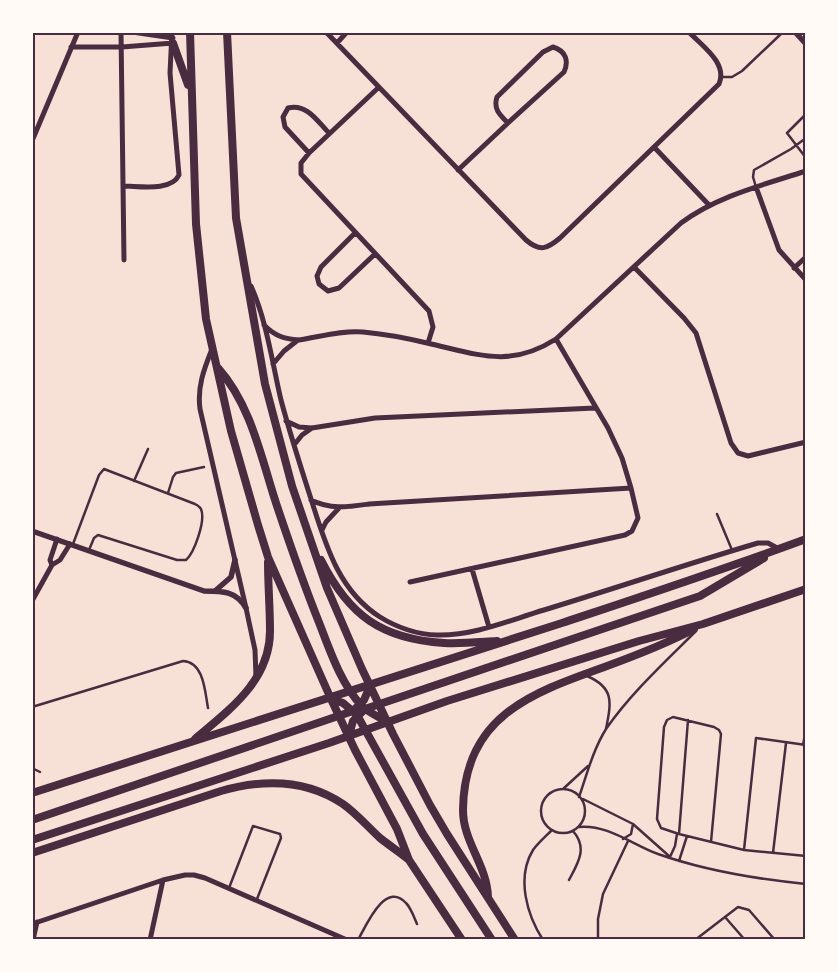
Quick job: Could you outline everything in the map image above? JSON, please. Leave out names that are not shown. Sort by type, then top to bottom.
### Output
[{"type":"main road","points":[[190,32],[199,265],[206,319],[231,431],[268,557],[331,698],[397,829],[409,860],[462,940]]},
{"type":"main road","points":[[227,32],[236,218],[265,384],[292,486],[327,588],[370,686],[430,805],[515,940]]},
{"type":"main road","points":[[173,38],[191,93]]},
{"type":"main road","points":[[217,367],[230,382],[246,412],[296,564],[331,652],[351,692],[363,707],[388,722]]},
{"type":"main road","points":[[309,536],[323,565],[340,592],[359,613],[388,633],[411,639],[445,644],[509,640]]},
{"type":"main road","points":[[32,793],[370,686],[722,570],[806,539]]},
{"type":"main road","points":[[32,820],[355,713],[363,707],[379,704],[700,596],[780,549]]},
{"type":"main road","points":[[192,742],[243,696],[257,679],[268,651],[270,633],[268,557]]},
{"type":"main road","points":[[32,840],[365,729],[639,641],[703,624],[806,590]]},
{"type":"main road","points":[[488,899],[486,875],[468,837],[463,812],[464,789],[470,763],[483,738],[496,721],[540,692],[660,646],[703,624]]},
{"type":"main road","points":[[363,707],[370,686]]},
{"type":"main road","points":[[331,698],[343,703],[355,713],[424,834],[492,940]]},
{"type":"main road","points":[[349,735],[355,713]]},
{"type":"main road","points":[[32,854],[221,791],[249,784],[275,783],[300,786],[321,792],[333,798],[351,810],[381,838],[409,860]]},
{"type":"street","points":[[32,141],[78,32]]},
{"type":"street","points":[[122,32],[124,260]]},
{"type":"street","points":[[132,32],[173,38]]},
{"type":"street","points":[[326,32],[526,240],[533,246],[541,248],[553,244],[719,84],[722,77],[720,66],[689,32]]},
{"type":"street","points":[[336,43],[347,32]]},
{"type":"street","points":[[795,32],[806,44]]},
{"type":"street","points":[[71,47],[122,47],[173,38]]},
{"type":"street","points":[[123,186],[166,186],[177,180],[179,175],[170,73],[173,38]]},
{"type":"street","points":[[458,170],[564,72],[567,62],[566,56],[559,49],[553,47],[542,52],[497,97],[495,106],[497,111],[508,123]]},
{"type":"street","points":[[378,88],[309,153],[301,163],[300,174],[429,311],[433,327],[428,343]]},
{"type":"street","points":[[309,153],[285,127],[283,117],[288,108],[299,106],[305,108],[329,133]]},
{"type":"street","points":[[654,147],[708,205]]},
{"type":"street","points":[[264,325],[280,337],[299,340],[360,332],[391,335],[469,353],[497,357],[531,352],[556,339],[681,223],[708,205],[806,171]]},
{"type":"street","points":[[756,187],[779,250],[806,280]]},
{"type":"street","points":[[355,233],[318,272],[319,284],[328,291],[339,288],[375,254]]},
{"type":"street","points":[[794,268],[806,257]]},
{"type":"street","points":[[634,267],[684,318],[696,333],[731,443],[738,453],[748,456],[806,442]]},
{"type":"street","points":[[245,275],[254,294],[264,325],[286,421],[334,565],[345,585],[359,600],[394,625],[417,632],[437,635],[462,633],[489,627],[732,551],[764,543],[780,549]]},
{"type":"street","points":[[410,582],[625,535],[636,526],[638,518],[632,488],[617,445],[556,339]]},
{"type":"street","points":[[273,364],[284,350],[299,340]]},
{"type":"street","points":[[212,348],[203,372],[198,397],[255,650],[257,679]]},
{"type":"street","points":[[286,421],[299,427],[312,428],[375,418],[595,408]]},
{"type":"street","points":[[294,446],[302,435],[312,428]]},
{"type":"street","points":[[311,500],[330,507],[339,508],[369,504],[632,488]]},
{"type":"street","points":[[321,530],[339,508]]},
{"type":"street","points":[[32,531],[204,591],[234,595],[241,599],[246,608]]},
{"type":"street","points":[[52,565],[50,560],[57,539]]},
{"type":"street","points":[[32,601],[52,565],[60,560],[72,544]]},
{"type":"street","points":[[215,591],[231,577],[235,560]]},
{"type":"street","points":[[472,569],[489,627]]},
{"type":"street","points":[[33,940],[34,923],[175,876],[194,875],[257,899],[347,940]]},
{"type":"street","points":[[150,940],[163,880]]},
{"type":"lane","points":[[722,77],[732,77],[742,71],[783,32]]},
{"type":"lane","points":[[806,114],[787,133],[806,158]]},
{"type":"lane","points":[[756,187],[753,177],[754,170],[806,138]]},
{"type":"lane","points":[[134,481],[148,449]]},
{"type":"lane","points":[[168,493],[176,473],[204,467]]},
{"type":"lane","points":[[72,544],[102,470],[107,470],[168,493],[195,504],[201,509],[201,527],[192,554],[186,560],[177,560],[98,535],[94,538],[89,550]]},
{"type":"lane","points":[[717,514],[732,551]]},
{"type":"lane","points":[[589,765],[563,789],[550,794],[542,806],[542,820],[552,830],[566,833],[573,831],[579,826],[585,815],[585,808],[580,797],[589,765],[606,730],[650,677],[703,624]]},
{"type":"lane","points":[[32,707],[183,661],[195,665],[199,669],[208,708]]},
{"type":"lane","points":[[584,674],[597,680],[609,693],[611,704],[606,730]]},
{"type":"lane","points":[[711,842],[721,734],[714,727],[673,717],[667,720],[664,727],[658,823],[663,830],[678,834],[687,836],[711,842],[744,850],[805,856],[806,849]]},
{"type":"lane","points":[[670,857],[678,834],[688,720]]},
{"type":"lane","points":[[744,850],[756,738],[804,745],[806,729]]},
{"type":"lane","points":[[773,853],[786,743]]},
{"type":"lane","points":[[32,768],[40,772]]},
{"type":"lane","points":[[563,789],[572,791],[580,797],[634,824],[670,857]]},
{"type":"lane","points":[[623,839],[631,834],[634,824]]},
{"type":"lane","points":[[229,888],[253,826],[280,834],[281,838],[257,899]]},
{"type":"lane","points":[[579,826],[597,828],[659,854],[723,872],[806,884]]},
{"type":"lane","points":[[543,940],[532,921],[527,906],[525,879],[533,850],[552,830]]},
{"type":"lane","points":[[569,880],[581,854],[579,839],[573,831]]},
{"type":"lane","points":[[679,860],[687,836]]},
{"type":"lane","points":[[598,940],[598,919],[603,894],[628,841]]},
{"type":"lane","points":[[358,940],[379,904],[389,897],[396,897],[406,903],[417,924]]},
{"type":"lane","points":[[695,940],[738,908],[749,910],[775,940]]},
{"type":"lane","points":[[725,917],[745,940]]}]
